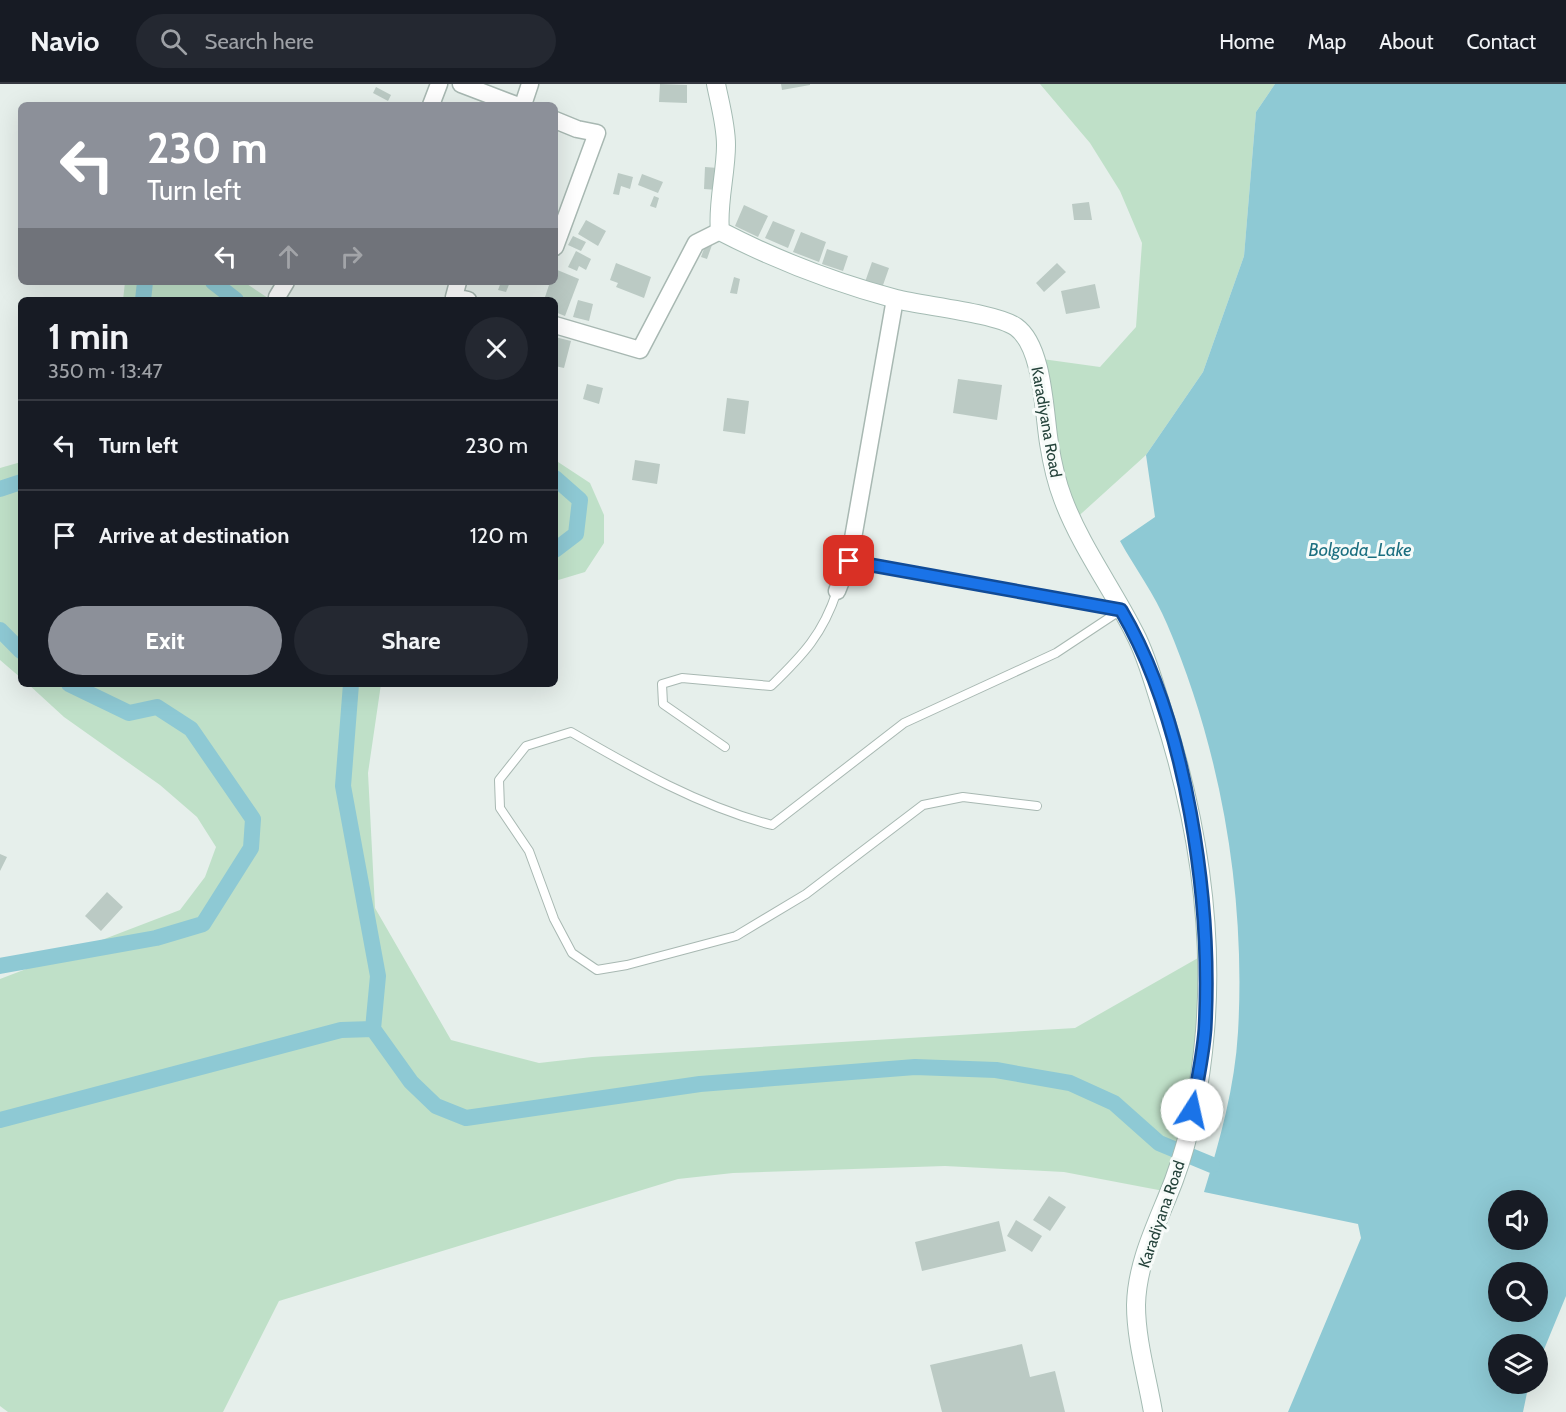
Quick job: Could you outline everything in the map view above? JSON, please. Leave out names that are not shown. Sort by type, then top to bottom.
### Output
[{"type":"street","points":[[432,102],[439,84]]},
{"type":"street","points":[[461,84],[508,102]]},
{"type":"street","points":[[524,102],[530,84]]},
{"type":"street","points":[[558,326],[640,350],[696,243],[720,231],[718,217],[724,191],[727,143],[716,84]]},
{"type":"street","points":[[558,121],[577,129],[597,133],[558,239]]},
{"type":"street","name":"Karadiyana Road","points":[[720,231],[819,274],[895,299],[996,320],[1016,327],[1029,342],[1039,375],[1056,481],[1072,522],[1136,636],[1177,753],[1201,882],[1205,954],[1205,1030],[1188,1132],[1174,1180],[1154,1225],[1137,1289],[1137,1330],[1153,1412]]},
{"type":"street","points":[[277,297],[284,285]]},
{"type":"street","points":[[837,591],[849,561],[895,299]]},
{"type":"lane","points":[[849,561],[1121,610]]},
{"type":"lane","points":[[725,747],[663,704],[662,684],[682,678],[771,686],[808,650],[828,619],[837,591]]},
{"type":"lane","points":[[1037,806],[963,797],[923,805],[806,894],[736,936],[627,965],[597,970],[572,953],[554,919],[529,851],[500,808],[499,780],[526,746],[571,732],[650,778],[740,817],[772,825],[904,723],[1056,653],[1121,610]]},
{"type":"green space","points":[[1040,84],[1275,84],[1256,112],[1244,256],[1203,372],[1146,455],[1072,522],[1035,358],[1100,367],[1136,327],[1142,243],[1120,191],[1090,143]]},
{"type":"green space","points":[[125,285],[248,285],[266,297],[123,297]]},
{"type":"green space","points":[[558,462],[590,483],[604,515],[604,543],[585,572],[558,580]]},
{"type":"green space","points":[[18,463],[18,675],[0,660],[0,468]]},
{"type":"green space","points":[[31,687],[381,687],[368,773],[375,908],[451,1040],[539,1063],[592,1057],[1075,1028],[1205,954],[1205,1030],[1169,1192],[1064,1172],[945,1166],[733,1173],[678,1179],[279,1301],[223,1412],[8,1412],[0,1406],[0,979],[180,910],[205,877],[216,847],[197,817],[160,785],[64,717]]},
{"type":"water","name":"Bolgoda_Lake","points":[[1275,84],[1566,84],[1566,1296],[1548,1340],[1548,1334],[1488,1334],[1488,1394],[1527,1394],[1523,1412],[1288,1412],[1361,1238],[1358,1224],[1204,1192],[1226,1113],[1234,1072],[1238,1032],[1238,928],[1233,876],[1226,824],[1215,772],[1186,672],[1162,613],[1120,541],[1155,517],[1146,455],[1203,372],[1244,256],[1256,112]]},
{"type":"building","points":[[660,84],[687,85],[687,103],[659,102]]},
{"type":"building","points":[[781,84],[810,84],[810,85],[782,90]]},
{"type":"building","points":[[376,87],[391,95],[388,101],[373,93]]},
{"type":"building","points":[[705,167],[718,168],[717,190],[704,189]]},
{"type":"building","points":[[618,173],[633,177],[630,189],[621,186],[619,195],[613,194]]},
{"type":"building","points":[[642,174],[663,182],[658,193],[638,185]]},
{"type":"building","points":[[654,196],[659,198],[656,208],[650,206]]},
{"type":"building","points":[[1089,202],[1092,220],[1074,220],[1072,204]]},
{"type":"building","points":[[744,205],[768,216],[758,237],[735,226]]},
{"type":"building","points":[[586,220],[606,231],[598,246],[578,234]]},
{"type":"building","points":[[773,221],[795,230],[788,248],[765,238]]},
{"type":"building","points":[[801,232],[826,242],[819,262],[793,252]]},
{"type":"building","points":[[573,236],[586,242],[581,251],[568,245]]},
{"type":"building","points":[[706,243],[712,245],[707,259],[701,257]]},
{"type":"building","points":[[827,249],[848,256],[843,271],[822,264]]},
{"type":"building","points":[[576,251],[591,259],[586,270],[579,266],[577,271],[568,267]]},
{"type":"building","points":[[872,262],[889,268],[882,288],[865,282]]},
{"type":"building","points":[[616,263],[651,277],[644,298],[616,287],[618,283],[610,280]]},
{"type":"building","points":[[1057,263],[1066,272],[1044,292],[1036,283]]},
{"type":"building","points":[[558,270],[579,279],[565,316],[558,313],[558,297],[545,297],[549,285],[558,285]]},
{"type":"building","points":[[734,277],[740,279],[737,294],[730,293]]},
{"type":"building","points":[[1095,284],[1100,308],[1066,314],[1061,291]]},
{"type":"building","points":[[500,285],[509,285],[506,292],[498,290]]},
{"type":"building","points":[[578,300],[593,304],[589,321],[573,317]]},
{"type":"building","points":[[558,338],[571,341],[564,368],[558,367]]},
{"type":"building","points":[[958,379],[1002,385],[997,420],[953,413]]},
{"type":"building","points":[[587,384],[603,388],[599,404],[583,399]]},
{"type":"building","points":[[727,398],[749,401],[745,434],[723,431]]},
{"type":"building","points":[[635,460],[660,464],[657,484],[632,480]]},
{"type":"building","points":[[0,854],[7,857],[0,871]]},
{"type":"building","points":[[107,892],[123,907],[101,931],[85,916]]},
{"type":"building","points":[[1049,1196],[1066,1207],[1050,1231],[1033,1220]]},
{"type":"building","points":[[1016,1220],[1042,1236],[1032,1252],[1007,1236]]},
{"type":"building","points":[[999,1221],[1006,1251],[922,1271],[915,1242]]},
{"type":"building","points":[[1022,1344],[1030,1377],[1055,1371],[1065,1412],[942,1412],[930,1365]]},
{"type":"waterway","points":[[143,297],[145,285]]},
{"type":"waterway","points":[[217,285],[232,297]]},
{"type":"waterway","points":[[558,481],[580,500],[576,534],[558,548]]},
{"type":"waterway","points":[[0,489],[18,483]]},
{"type":"waterway","points":[[0,630],[18,648]]},
{"type":"waterway","points":[[0,966],[156,938],[203,924],[251,848],[253,819],[191,729],[157,707],[129,713],[75,687]]},
{"type":"waterway","points":[[351,687],[343,786],[378,976],[373,1029]]},
{"type":"waterway","points":[[0,1120],[341,1030],[373,1029],[411,1082],[436,1106],[466,1118],[700,1084],[915,1067],[996,1070],[1070,1083],[1114,1103],[1159,1143],[1212,1165]]},
{"type":"route","points":[[849,561],[1121,610],[1136,636],[1155,684],[1177,753],[1201,882],[1205,954],[1205,1030],[1192,1110]]}]
